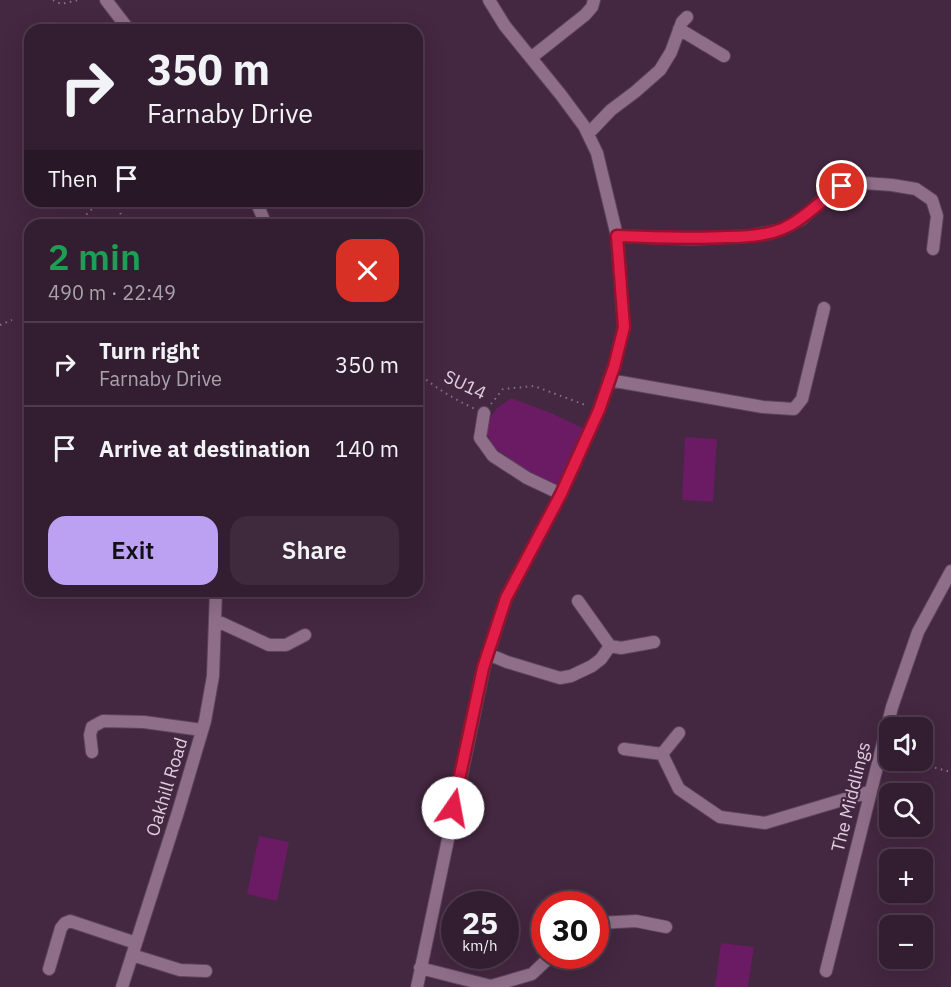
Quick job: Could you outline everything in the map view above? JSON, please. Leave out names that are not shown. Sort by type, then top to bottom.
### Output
[{"type":"street","points":[[106,0],[124,24]]},
{"type":"street","points":[[417,987],[483,668],[506,598],[561,494],[599,410],[614,367],[624,327],[617,236],[597,153],[584,126],[532,57],[505,26],[489,0]]},
{"type":"street","points":[[532,57],[585,15],[592,7],[594,0]]},
{"type":"street","points":[[588,134],[611,110],[660,70],[671,52],[682,22],[687,17]]},
{"type":"street","points":[[679,29],[724,56]]},
{"type":"street","points":[[617,236],[693,239],[750,236],[780,230],[802,219],[824,198],[842,186],[864,183],[892,184],[916,189],[932,200],[937,216],[933,249]]},
{"type":"street","points":[[609,380],[763,407],[794,409],[802,399],[824,308]]},
{"type":"street","points":[[484,413],[480,438],[493,456],[527,478],[561,494]]},
{"type":"street","name":"The Middlings","points":[[826,971],[892,707],[918,632],[951,571]]},
{"type":"street","name":"Oakhill Road","points":[[122,987],[175,823],[202,730],[213,676],[216,597]]},
{"type":"street","points":[[578,601],[610,646],[621,648],[654,642]]},
{"type":"street","points":[[215,620],[269,645],[286,645],[305,635]]},
{"type":"street","points":[[488,654],[560,678],[571,676],[592,666],[602,659],[610,646]]},
{"type":"street","points":[[92,752],[90,735],[92,727],[103,721],[144,722],[202,730]]},
{"type":"street","points":[[662,754],[679,733]]},
{"type":"street","points":[[624,749],[662,754]]},
{"type":"street","points":[[662,754],[679,789],[720,817],[765,823],[869,792]]},
{"type":"street","points":[[49,969],[61,928],[70,921],[136,943]]},
{"type":"street","points":[[609,922],[636,921],[666,927]]},
{"type":"street","points":[[132,956],[180,970],[206,971]]},
{"type":"street","points":[[420,968],[491,986],[532,974],[537,969]]},
{"type":"path","points":[[53,0],[61,4],[78,0]]},
{"type":"path","points":[[84,219],[95,207]]},
{"type":"path","points":[[0,325],[12,320]]},
{"type":"path","name":"SU14","points":[[423,377],[453,399],[484,413],[503,389],[534,386],[599,410]]},
{"type":"path","points":[[933,767],[951,772]]},
{"type":"shaded area","points":[[511,398],[583,428],[556,487],[520,466],[494,447],[486,431],[488,424],[494,411]]},
{"type":"shaded area","points":[[685,437],[717,439],[713,502],[682,500]]},
{"type":"shaded area","points":[[259,836],[289,842],[277,901],[247,894]]},
{"type":"shaded area","points":[[721,943],[754,947],[748,987],[715,987]]},
{"type":"route","points":[[453,808],[483,668],[506,598],[561,494],[599,410],[614,367],[624,327],[617,236],[693,239],[750,236],[780,230],[802,219],[824,198],[842,186]]}]
